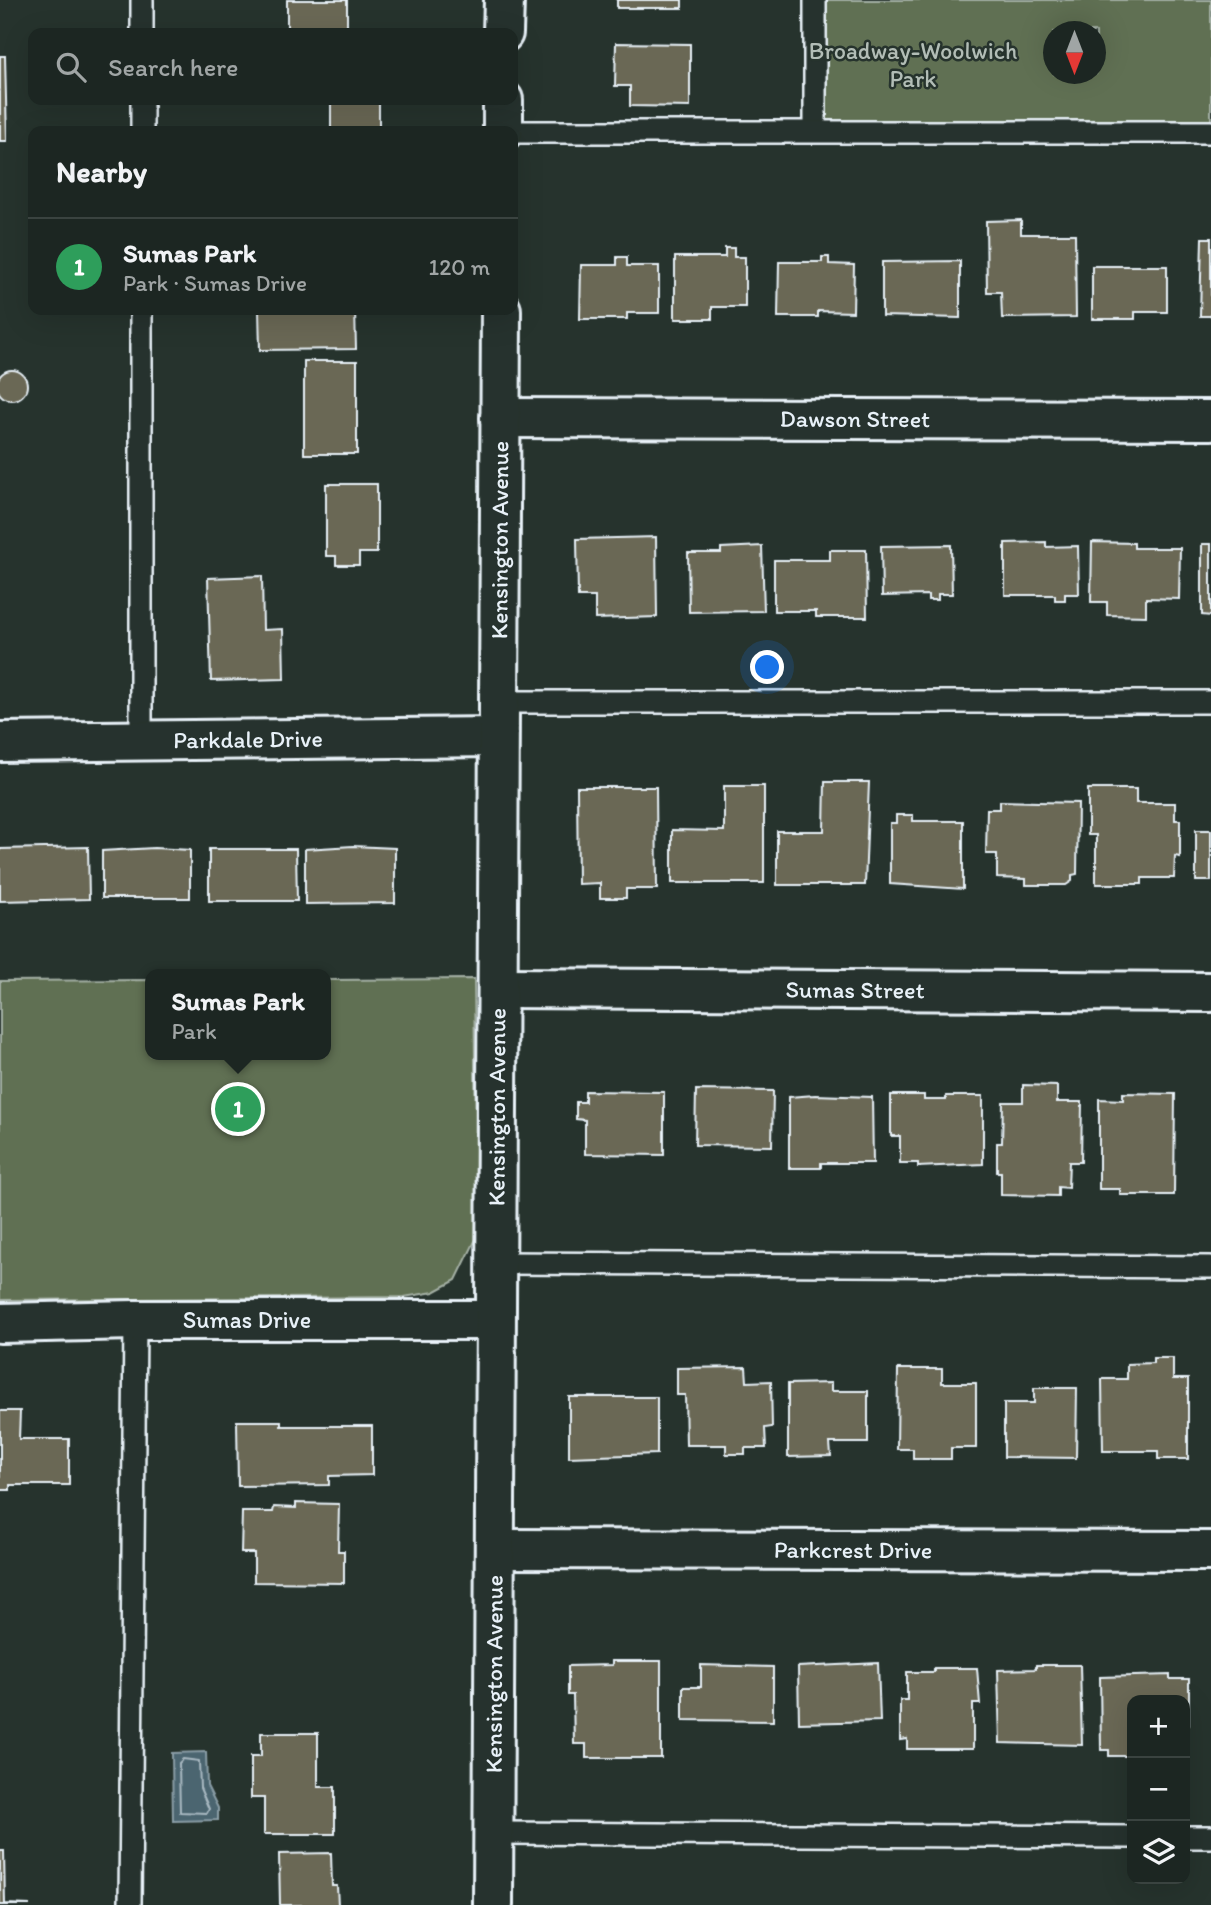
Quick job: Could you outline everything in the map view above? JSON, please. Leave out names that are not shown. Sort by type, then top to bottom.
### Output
[{"type":"street","points":[[503,28],[504,0]]},
{"type":"street","points":[[503,105],[503,126]]},
{"type":"street","name":"Kensington Avenue","points":[[493,1905],[501,315]]},
{"type":"street","name":"Dawson Street","points":[[500,418],[1211,421]]},
{"type":"street","name":"Parkdale Drive","points":[[0,742],[141,740],[498,719]]},
{"type":"street","name":"Sumas Street","points":[[498,988],[1211,992]]},
{"type":"street","name":"Sumas Drive","points":[[0,1323],[135,1320],[494,1320]]},
{"type":"street","name":"Parkcrest Drive","points":[[495,1549],[1211,1551]]},
{"type":"lane","points":[[142,0],[142,28]]},
{"type":"lane","points":[[815,0],[815,131]]},
{"type":"lane","points":[[142,105],[142,126]]},
{"type":"lane","points":[[518,132],[1211,132]]},
{"type":"lane","points":[[141,315],[141,740]]},
{"type":"lane","points":[[498,719],[1211,702]]},
{"type":"lane","points":[[495,1263],[1211,1266]]},
{"type":"lane","points":[[130,1905],[135,1320]]},
{"type":"lane","points":[[493,1833],[1127,1837]]},
{"type":"lane","points":[[1190,1837],[1211,1837]]},
{"type":"green space","name":"Broadway-Woolwich Park","points":[[815,0],[1211,0],[1211,132],[815,131]]},
{"type":"green space","points":[[474,979],[477,1237],[456,1280],[434,1292],[404,1297],[0,1300],[0,981],[145,980],[145,1060],[331,1060],[331,980]]},
{"type":"water","points":[[206,1752],[207,1786],[218,1808],[218,1820],[173,1821],[172,1753]]},
{"type":"building","points":[[287,0],[347,0],[347,28],[287,28]]},
{"type":"building","points":[[617,0],[682,0],[682,8],[617,8]]},
{"type":"building","points":[[616,43],[690,44],[690,107],[630,106],[630,86],[615,86]]},
{"type":"building","points":[[0,56],[5,56],[7,141],[0,141]]},
{"type":"building","points":[[331,105],[379,105],[379,126],[331,126]]},
{"type":"building","points":[[1021,220],[1021,234],[1075,234],[1076,317],[1002,318],[1001,292],[987,292],[986,221]]},
{"type":"building","points":[[1202,238],[1211,238],[1211,316],[1200,316]]},
{"type":"building","points":[[725,248],[734,248],[734,257],[745,257],[745,307],[712,307],[712,319],[675,319],[675,257],[725,257]]},
{"type":"building","points":[[617,257],[627,257],[627,266],[659,266],[659,313],[627,313],[627,319],[580,319],[581,265],[617,265]]},
{"type":"building","points":[[822,257],[829,257],[829,264],[854,265],[853,312],[818,311],[818,317],[778,317],[779,262],[822,262]]},
{"type":"building","points":[[960,261],[960,318],[882,316],[882,262]]},
{"type":"building","points":[[1092,266],[1167,266],[1167,312],[1135,312],[1135,319],[1092,319]]},
{"type":"building","points":[[259,315],[355,315],[356,349],[260,350]]},
{"type":"building","points":[[304,361],[357,361],[357,454],[304,454]]},
{"type":"building","points":[[6,371],[18,371],[26,379],[26,391],[18,399],[6,399],[-1,392],[-1,378]]},
{"type":"building","points":[[326,484],[377,484],[377,553],[359,553],[359,565],[336,565],[336,556],[326,556]]},
{"type":"building","points":[[656,537],[657,617],[595,619],[595,597],[578,597],[577,539]]},
{"type":"building","points":[[1046,542],[1046,547],[1078,546],[1079,594],[1065,594],[1065,600],[1055,600],[1055,595],[1005,595],[1005,543]]},
{"type":"building","points":[[1092,542],[1134,543],[1134,548],[1180,548],[1179,599],[1146,598],[1146,616],[1107,615],[1107,602],[1091,602]]},
{"type":"building","points":[[1202,544],[1211,544],[1211,616],[1202,615]]},
{"type":"building","points":[[951,545],[952,594],[938,594],[938,600],[928,600],[928,595],[882,596],[881,546]]},
{"type":"building","points":[[762,546],[764,611],[689,612],[688,553],[721,553],[721,548]]},
{"type":"building","points":[[830,550],[866,550],[867,617],[816,617],[816,611],[774,611],[774,560],[830,560]]},
{"type":"building","points":[[262,576],[263,630],[283,629],[284,679],[211,681],[208,578]]},
{"type":"building","points":[[825,782],[869,782],[865,885],[777,885],[777,831],[824,831]]},
{"type":"building","points":[[724,786],[764,786],[764,883],[672,883],[672,830],[724,831]]},
{"type":"building","points":[[577,787],[656,787],[657,889],[626,889],[626,898],[600,898],[600,883],[578,884]]},
{"type":"building","points":[[1088,789],[1136,789],[1136,803],[1175,803],[1175,820],[1180,820],[1180,857],[1175,856],[1174,878],[1142,878],[1142,884],[1096,884],[1096,835],[1088,835]]},
{"type":"building","points":[[1000,801],[1078,803],[1077,874],[1072,875],[1072,881],[1066,885],[1026,885],[1026,879],[997,878],[997,854],[986,854],[987,809],[1000,809]]},
{"type":"building","points":[[896,815],[913,815],[913,821],[963,821],[963,889],[890,884],[890,823],[896,823]]},
{"type":"building","points":[[1196,830],[1211,830],[1211,881],[1196,881]]},
{"type":"building","points":[[353,846],[395,848],[395,903],[305,904],[305,849]]},
{"type":"building","points":[[88,847],[89,899],[0,901],[0,849]]},
{"type":"building","points":[[154,848],[190,850],[190,898],[102,898],[102,851]]},
{"type":"building","points":[[209,849],[296,849],[297,901],[209,901]]},
{"type":"building","points":[[1023,1085],[1057,1086],[1057,1102],[1082,1102],[1081,1162],[1069,1162],[1068,1188],[1058,1187],[1058,1196],[1001,1195],[1001,1172],[997,1172],[997,1143],[1002,1143],[1003,1102],[1023,1102]]},
{"type":"building","points":[[696,1090],[773,1091],[772,1146],[695,1145]]},
{"type":"building","points":[[585,1091],[664,1092],[664,1155],[585,1154],[585,1120],[576,1119],[576,1102],[585,1102]]},
{"type":"building","points":[[1123,1093],[1175,1094],[1174,1195],[1120,1195],[1120,1189],[1099,1189],[1099,1099],[1123,1100]]},
{"type":"building","points":[[891,1095],[924,1095],[924,1100],[946,1100],[946,1096],[983,1096],[983,1164],[918,1167],[918,1163],[900,1163],[900,1136],[891,1136]]},
{"type":"building","points":[[789,1097],[872,1097],[873,1163],[821,1163],[821,1168],[789,1168]]},
{"type":"building","points":[[1153,1358],[1173,1358],[1173,1379],[1188,1379],[1188,1459],[1158,1459],[1158,1451],[1103,1451],[1102,1379],[1127,1379],[1127,1364],[1153,1363]]},
{"type":"building","points":[[746,1367],[747,1382],[771,1381],[772,1427],[765,1428],[766,1448],[745,1448],[745,1454],[726,1454],[726,1445],[686,1445],[685,1395],[677,1395],[677,1368]]},
{"type":"building","points":[[898,1369],[942,1369],[942,1383],[976,1383],[976,1448],[951,1448],[951,1459],[913,1459],[913,1449],[897,1449]]},
{"type":"building","points":[[831,1383],[831,1391],[868,1391],[868,1443],[830,1443],[831,1456],[788,1457],[788,1384]]},
{"type":"building","points":[[1034,1388],[1077,1388],[1076,1458],[1004,1457],[1004,1403],[1034,1403]]},
{"type":"building","points":[[569,1397],[657,1397],[657,1454],[569,1457]]},
{"type":"building","points":[[0,1411],[20,1411],[19,1439],[69,1439],[69,1485],[10,1485],[10,1490],[0,1490]]},
{"type":"building","points":[[237,1421],[281,1421],[281,1426],[372,1426],[372,1475],[329,1476],[329,1485],[238,1486]]},
{"type":"building","points":[[296,1503],[339,1504],[338,1551],[344,1551],[344,1583],[254,1582],[254,1553],[241,1553],[242,1512],[273,1512],[274,1507],[296,1508]]},
{"type":"building","points":[[612,1661],[661,1661],[661,1758],[586,1758],[586,1744],[574,1744],[573,1695],[568,1695],[568,1666],[612,1665]]},
{"type":"building","points":[[878,1663],[880,1721],[799,1723],[798,1667]]},
{"type":"building","points":[[701,1665],[773,1667],[773,1721],[683,1720],[683,1687],[701,1687]]},
{"type":"building","points":[[1036,1665],[1080,1665],[1082,1745],[1000,1743],[998,1670],[1036,1669]]},
{"type":"building","points":[[934,1668],[977,1668],[980,1704],[973,1704],[973,1749],[907,1749],[907,1739],[900,1740],[900,1700],[907,1700],[907,1672],[934,1672]]},
{"type":"building","points":[[1170,1675],[1170,1679],[1189,1679],[1189,1695],[1127,1695],[1127,1756],[1109,1756],[1109,1750],[1101,1750],[1100,1677]]},
{"type":"building","points":[[261,1733],[318,1733],[318,1787],[335,1787],[335,1834],[264,1834],[264,1798],[251,1798],[251,1756],[261,1756]]},
{"type":"building","points":[[0,1851],[4,1851],[5,1904],[30,1905],[0,1905]]},
{"type":"building","points":[[331,1853],[332,1886],[337,1886],[338,1905],[280,1905],[279,1854]]},
{"type":"place","name":"Sumas Park","points":[[238,1109]]}]
